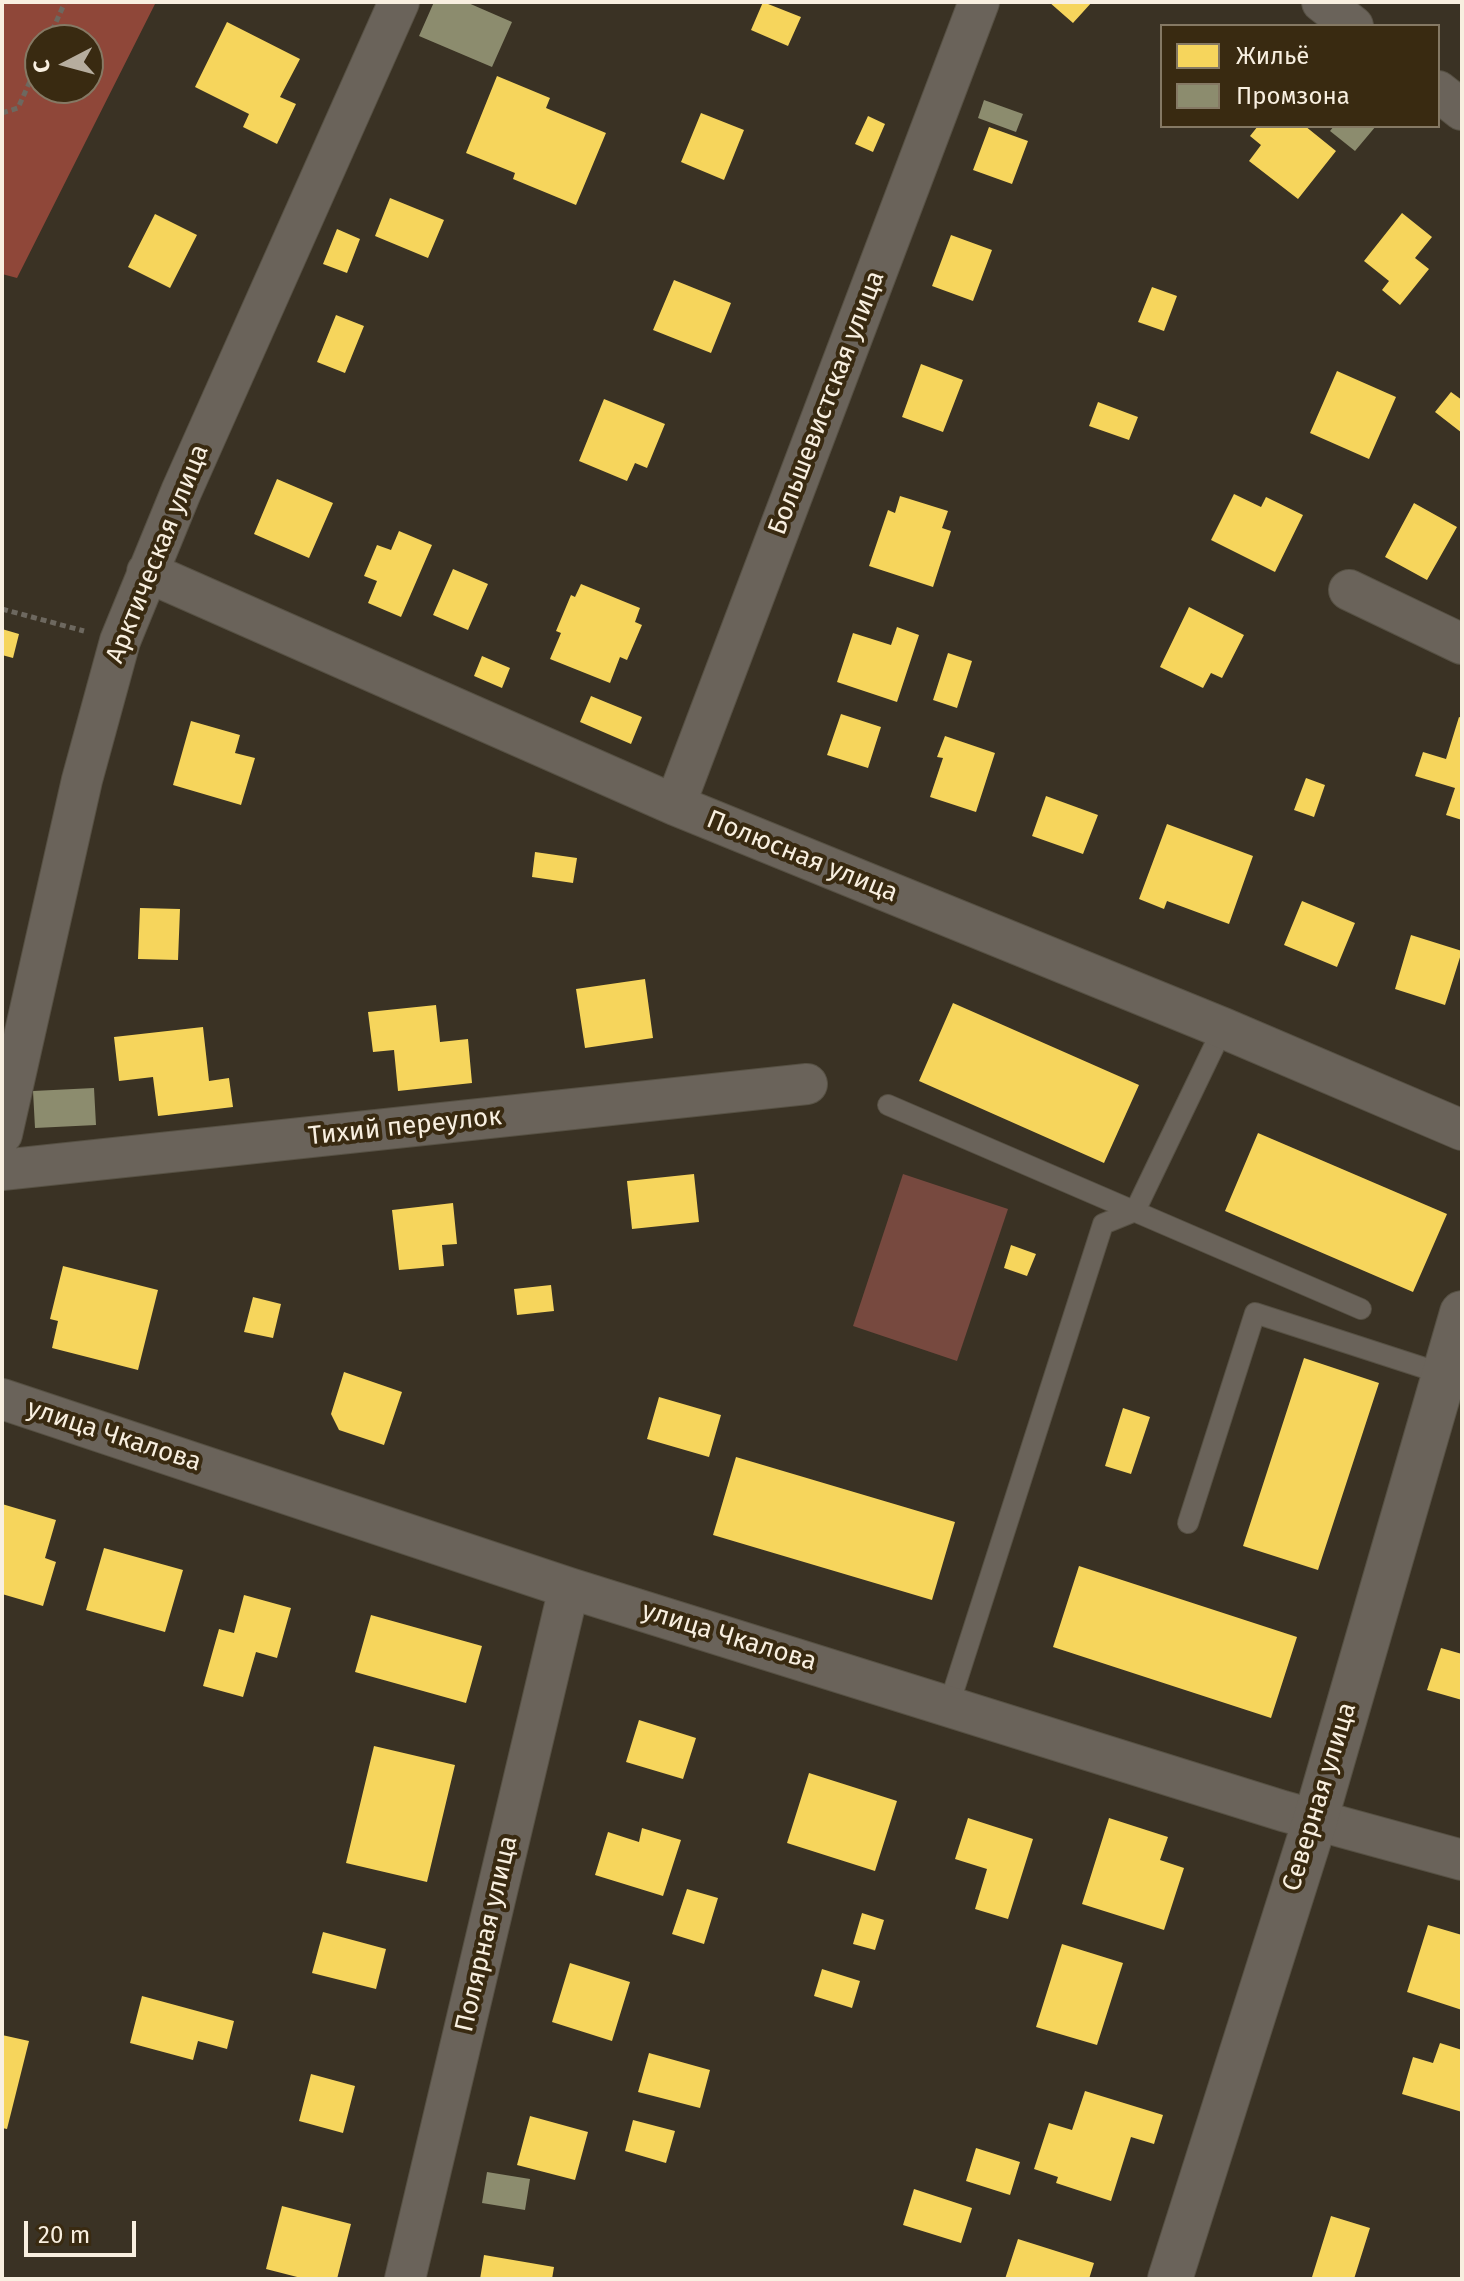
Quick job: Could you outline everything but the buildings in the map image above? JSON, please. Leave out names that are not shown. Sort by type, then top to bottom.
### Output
[{"type":"street","name":"Арктическая улица","points":[[2,1134],[82,780],[120,641],[147,572],[399,2]]},
{"type":"street","name":"Большевистская улица","points":[[675,805],[979,2]]},
{"type":"street","points":[[1322,2],[1350,24]]},
{"type":"street","points":[[1440,93],[1462,110]]},
{"type":"street","name":"Полюсная улица","points":[[147,572],[675,805],[1223,1028],[1462,1130]]},
{"type":"street","points":[[1349,590],[1462,644]]},
{"type":"street","name":"Тихий переулок","points":[[2,1170],[807,1084]]},
{"type":"street","name":"Северная улица","points":[[1170,2279],[1315,1821],[1462,1313]]},
{"type":"street","name":"улица Чкалова","points":[[2,1399],[569,1588],[1315,1821],[1462,1860]]},
{"type":"street","name":"Полярная улица","points":[[405,2279],[569,1588]]},
{"type":"lane","points":[[949,1705],[1103,1224],[1135,1211],[1223,1028]]},
{"type":"lane","points":[[888,1105],[1361,1309]]},
{"type":"lane","points":[[1188,1523],[1255,1313],[1443,1374]]},
{"type":"path","points":[[55,24],[65,2]]},
{"type":"path","points":[[2,113],[18,108],[24,95]]},
{"type":"path","points":[[2,609],[120,641]]},
{"type":"shaded area","points":[[2,2],[156,2],[17,278],[2,274]]},
{"type":"shaded area","points":[[903,1174],[1008,1209],[957,1361],[853,1326]]}]
